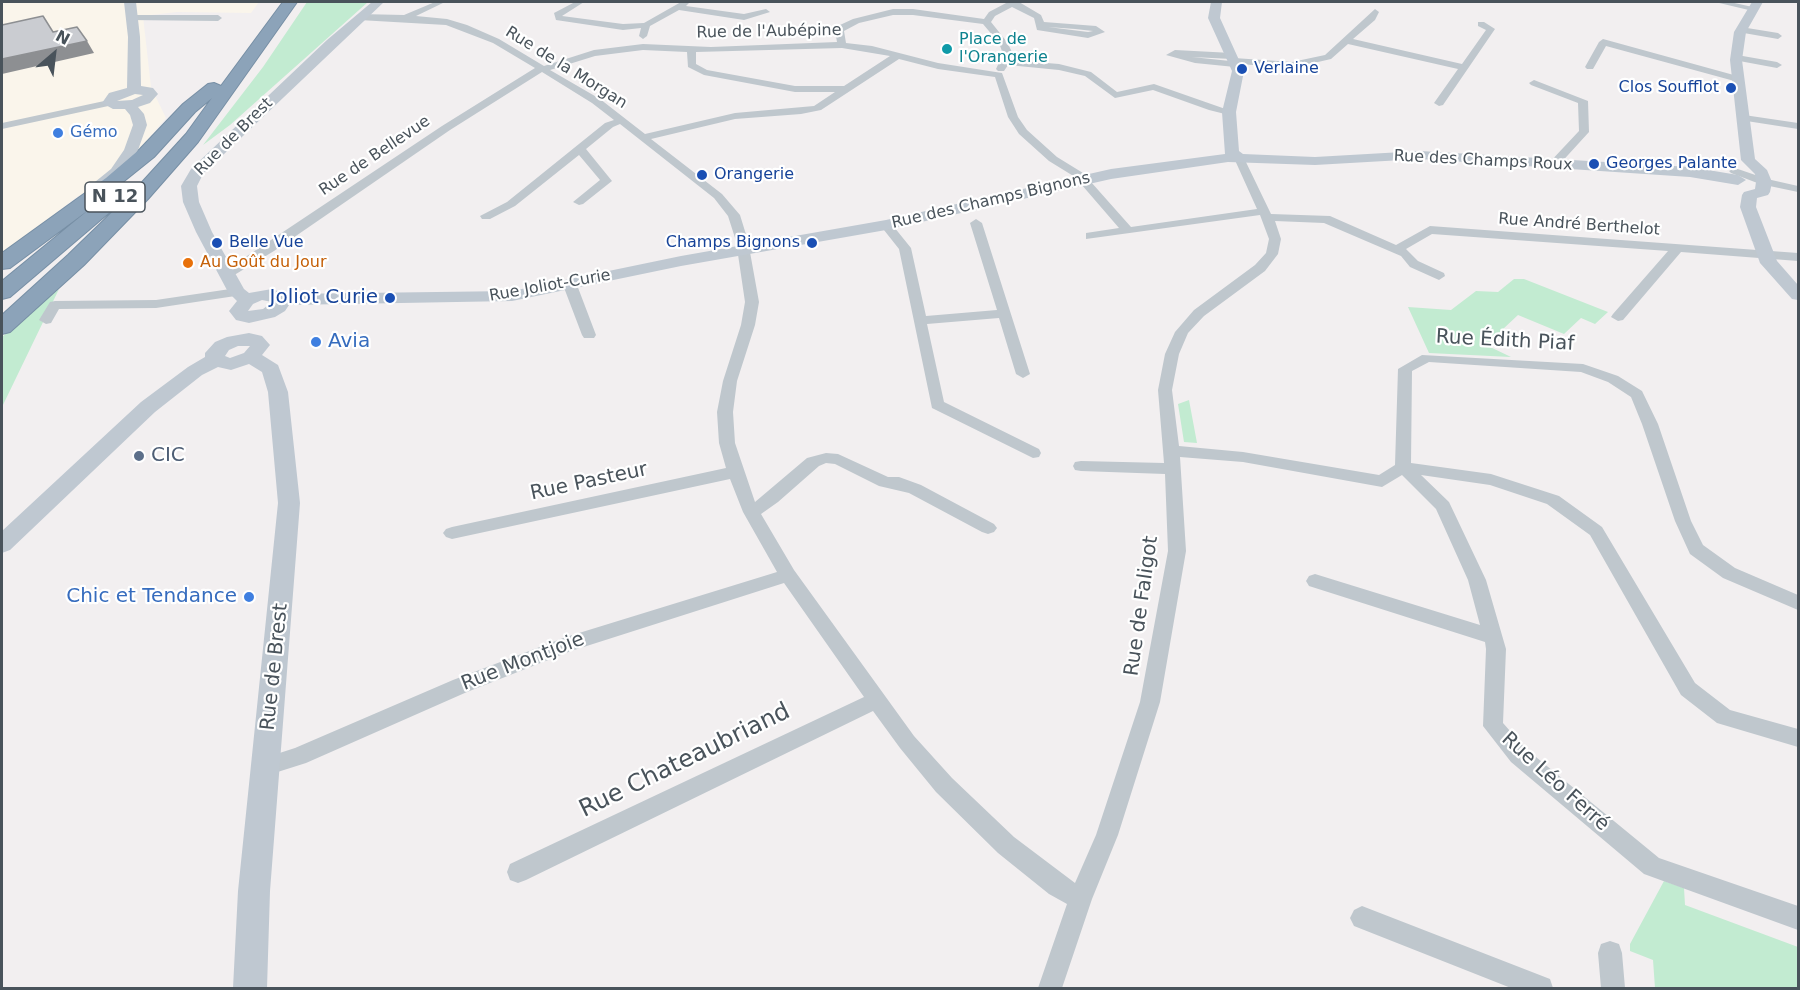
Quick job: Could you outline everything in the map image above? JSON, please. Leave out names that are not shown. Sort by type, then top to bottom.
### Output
[{"type":"highway","name":"N 12","points":[[2,292],[63,243],[132,181],[184,126],[278,2]]},
{"type":"highway","name":"N 12","points":[[2,305],[75,246],[192,138],[290,2]]},
{"type":"highway","points":[[2,263],[113,182],[147,153],[189,108],[214,88]]},
{"type":"highway","points":[[2,327],[76,260],[141,195],[192,138]]},
{"type":"street","points":[[130,2],[134,37],[134,90]]},
{"type":"street","name":"Rue de Brest","points":[[249,306],[226,273],[200,225],[191,202],[189,186],[196,172],[359,17],[378,2]]},
{"type":"street","points":[[406,18],[441,2]]},
{"type":"street","points":[[580,2],[557,15],[559,18],[623,27],[646,25],[687,2]]},
{"type":"street","points":[[842,45],[839,32],[843,27],[909,2]]},
{"type":"street","points":[[990,2],[1001,8]]},
{"type":"street","points":[[986,22],[1001,8],[1013,2],[1038,17],[1041,24],[1075,26],[1100,31],[1112,28]]},
{"type":"street","points":[[1213,2],[1214,18],[1238,71],[1229,112],[1232,153],[1239,158]]},
{"type":"street","points":[[1719,2],[1755,5],[1741,30],[1737,57],[1748,160],[1762,173],[1764,182],[1762,192],[1750,195],[1744,191],[1736,176]]},
{"type":"street","points":[[677,7],[744,17],[766,12]]},
{"type":"street","points":[[890,8],[986,22],[1003,42],[1008,54],[999,75],[1013,117],[1023,132],[1036,146],[1079,176],[1128,231]]},
{"type":"street","points":[[1234,60],[1195,60],[1171,55],[1182,53],[1292,65],[1328,57],[1372,18],[1375,12]]},
{"type":"street","name":"Rue de la Morgan","points":[[359,17],[447,22],[496,41],[597,101],[718,196],[734,215],[743,245],[752,302],[748,325],[730,381],[725,411],[727,443],[741,490],[751,512],[788,575],[907,742],[944,785],[1006,846],[1048,880],[1080,900]]},
{"type":"street","points":[[132,18],[218,18]]},
{"type":"street","points":[[1439,103],[1491,29],[1481,24]]},
{"type":"street","points":[[643,47],[643,32],[646,25]]},
{"type":"street","points":[[1741,30],[1775,37]]},
{"type":"street","points":[[1348,40],[1464,67]]},
{"type":"street","points":[[1590,66],[1603,42],[1738,79]]},
{"type":"street","name":"Rue de l'Aubépine","points":[[544,69],[594,53],[643,47],[755,50],[842,45],[999,75]]},
{"type":"street","points":[[692,49],[691,65],[704,72],[795,89],[843,89]]},
{"type":"street","points":[[644,137],[735,116],[818,108],[843,89],[897,56]]},
{"type":"street","points":[[1737,57],[1778,66],[1788,61]]},
{"type":"street","points":[[1006,62],[1059,67],[1088,74],[1115,95],[1154,87],[1229,112]]},
{"type":"street","name":"Rue de Bellevue","points":[[226,273],[270,248],[508,87],[533,72],[544,69]]},
{"type":"street","points":[[1534,82],[1583,101],[1584,132],[1554,164]]},
{"type":"street","points":[[2,126],[109,103],[128,105],[145,100],[151,94],[148,91],[134,90],[114,96],[108,101],[109,103]]},
{"type":"street","points":[[33,240],[116,172],[131,150],[141,125],[137,114],[128,105]]},
{"type":"street","points":[[1744,118],[1798,126]]},
{"type":"street","points":[[486,216],[512,204],[609,125],[622,120]]},
{"type":"street","points":[[579,202],[606,181],[580,149]]},
{"type":"street","name":"Rue des Champs Roux","points":[[1239,158],[1315,161],[1420,155],[1736,176]]},
{"type":"street","name":"Rue des Champs Bignons","points":[[743,245],[886,225],[1082,180],[1178,164],[1239,158]]},
{"type":"street","name":"Rue de Faligot","points":[[1050,988],[1080,900],[1107,835],[1150,702],[1177,550],[1165,390],[1172,354],[1182,332],[1199,313],[1260,268],[1272,254],[1275,239],[1267,214],[1239,158]]},
{"type":"street","points":[[1736,176],[1748,160]]},
{"type":"street","points":[[1736,176],[1798,189]]},
{"type":"street","points":[[1750,195],[1748,207],[1769,264],[1798,295]]},
{"type":"street","points":[[1090,236],[1267,214],[1326,219],[1405,254],[1414,264],[1439,276]]},
{"type":"street","points":[[976,223],[1023,374]]},
{"type":"street","points":[[886,225],[905,248],[937,405],[1033,453]]},
{"type":"street","name":"Rue André Berthelot","points":[[1396,250],[1430,230],[1798,256]]},
{"type":"street","name":"Rue Joliot-Curie","points":[[249,306],[279,307],[282,300],[324,298],[489,298],[570,285],[743,245]]},
{"type":"street","points":[[1618,316],[1677,249]]},
{"type":"street","points":[[570,285],[589,335]]},
{"type":"street","points":[[2,544],[148,407],[195,371],[215,360],[231,364],[245,346],[249,306],[55,305],[46,320]]},
{"type":"street","points":[[920,320],[1004,314]]},
{"type":"street","name":"Rue de Brest","points":[[245,346],[271,369],[278,392],[289,503],[281,612],[254,891],[250,988]]},
{"type":"street","name":"Rue Édith Piaf","points":[[1403,467],[1405,369],[1427,358],[1583,368],[1613,379],[1637,394],[1650,424],[1683,521],[1696,549],[1729,573],[1798,603]]},
{"type":"street","points":[[1081,466],[1243,457],[1382,481],[1403,467],[1491,480],[1552,500],[1596,531],[1688,688],[1724,717],[1798,738]]},
{"type":"street","points":[[751,512],[772,498],[813,462],[826,458],[838,459],[885,482],[899,483],[915,489],[988,528]]},
{"type":"street","name":"Rue Léo Ferré","points":[[1403,467],[1443,506],[1478,580],[1496,649],[1493,726],[1518,755],[1652,866],[1798,918]]},
{"type":"street","name":"Rue Pasteur","points":[[452,533],[735,472]]},
{"type":"street","name":"Rue Montjoie","points":[[265,767],[299,756],[460,686],[566,645],[788,575]]},
{"type":"street","points":[[1316,581],[1492,637]]},
{"type":"street","name":"Rue Chateaubriand","points":[[518,872],[876,700]]},
{"type":"street","points":[[1362,918],[1541,988]]},
{"type":"street","points":[[1610,953],[1613,988]]},
{"type":"shaded area","points":[[2,2],[259,2],[251,13],[177,12],[143,16],[151,87],[166,118],[121,170],[95,193],[78,196],[2,254]]},
{"type":"green space","points":[[307,2],[368,2],[230,125],[203,145],[263,67]]},
{"type":"green space","points":[[1514,279],[1524,279],[1608,312],[1595,324],[1581,318],[1564,334],[1518,315],[1486,345],[1511,357],[1429,353],[1408,307],[1451,310],[1476,291],[1498,292]]},
{"type":"green space","points":[[59,289],[2,407],[2,337]]},
{"type":"green space","points":[[1189,400],[1197,443],[1184,442],[1178,404]]},
{"type":"green space","points":[[1664,881],[1684,888],[1685,905],[1798,947],[1798,988],[1655,988],[1653,960],[1630,951],[1630,944]]},
{"type":"building","points":[[43,16],[53,32],[77,27],[87,41],[2,59],[2,25]]},
{"type":"place","name":"Place de l'Orangerie","points":[[947,49]]},
{"type":"place","name":"Verlaine","points":[[1242,69]]},
{"type":"place","name":"Clos Soufflot","points":[[1731,88]]},
{"type":"place","name":"Gémo","points":[[58,133]]},
{"type":"place","name":"Georges Palante","points":[[1594,164]]},
{"type":"place","name":"Orangerie","points":[[702,175]]},
{"type":"place","name":"Belle Vue","points":[[217,243]]},
{"type":"place","name":"Champs Bignons","points":[[812,243]]},
{"type":"place","name":"Au Goût du Jour","points":[[188,263]]},
{"type":"place","name":"Joliot Curie","points":[[390,298]]},
{"type":"place","name":"Avia","points":[[316,342]]},
{"type":"place","name":"CIC","points":[[139,456]]},
{"type":"place","name":"Chic et Tendance","points":[[249,597]]}]
